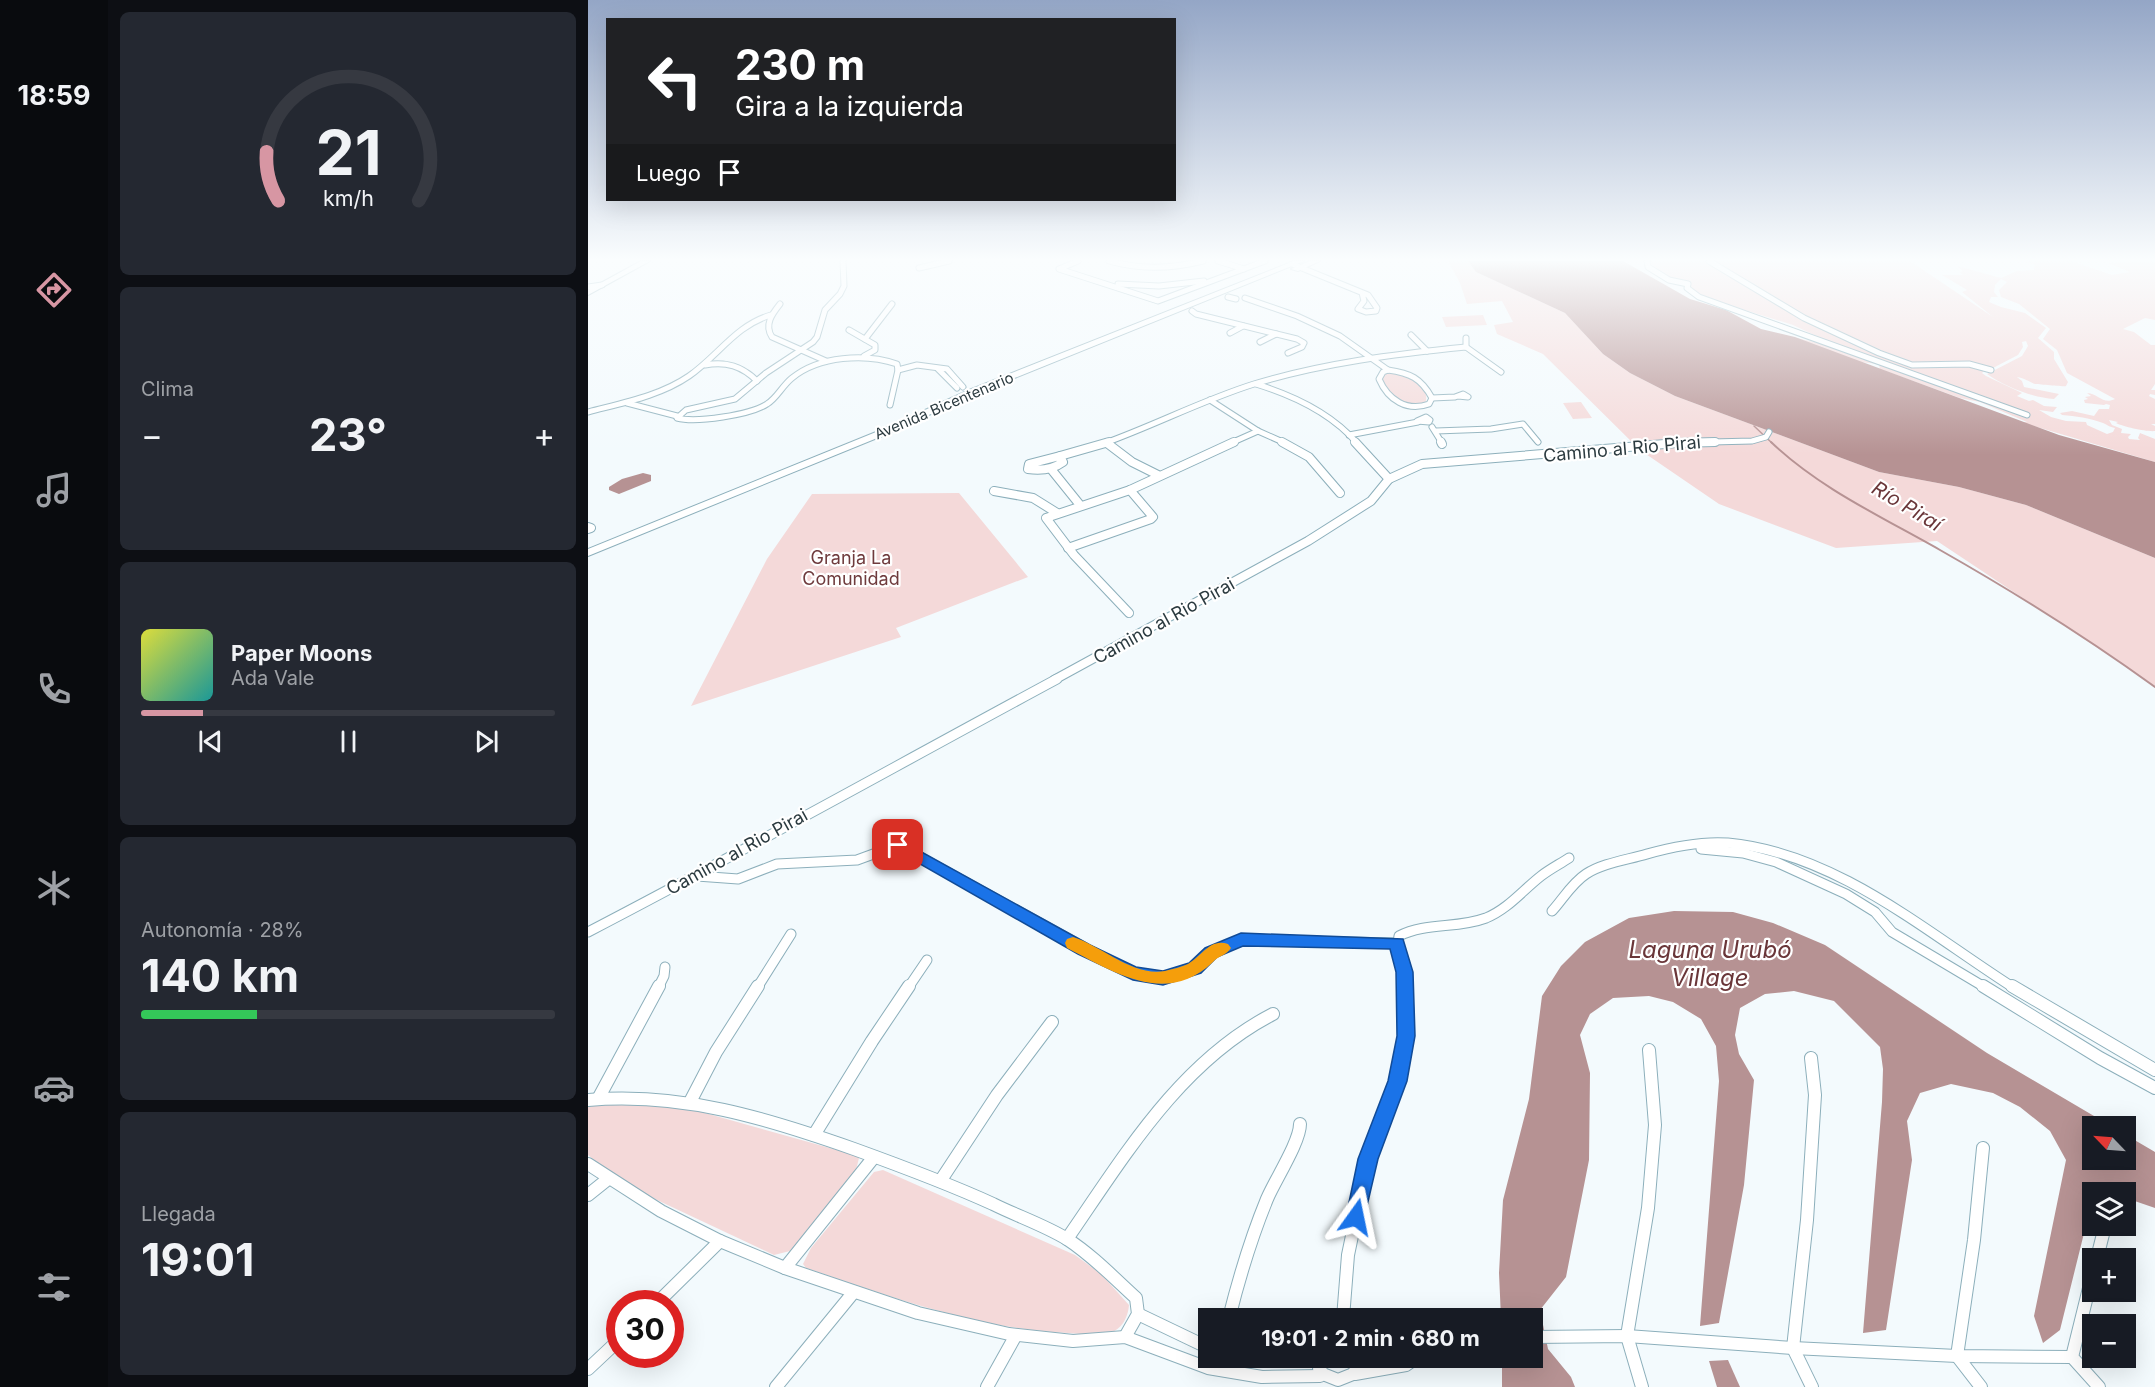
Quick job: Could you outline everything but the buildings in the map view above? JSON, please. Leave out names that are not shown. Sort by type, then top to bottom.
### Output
[{"type":"street","points":[[588,412],[668,387],[689,376],[749,326]]},
{"type":"street","points":[[769,326],[768,331],[777,342],[802,350],[811,358],[828,362]]},
{"type":"street","points":[[660,410],[687,410],[727,402],[740,396],[769,371],[802,350],[817,337],[820,326]]},
{"type":"street","points":[[865,339],[875,326]]},
{"type":"street","name":"Avenida Bicentenario","points":[[588,553],[885,432],[962,391],[1142,326]]},
{"type":"street","points":[[1230,333],[1243,326],[1304,343],[1302,347],[1288,353]]},
{"type":"street","points":[[1252,326],[1264,331]]},
{"type":"street","points":[[1319,326],[1340,336],[1388,370],[1409,373],[1427,388],[1432,398]]},
{"type":"street","points":[[1779,326],[2027,415]]},
{"type":"street","points":[[1823,326],[1905,363],[1943,365],[1970,363],[1991,370]]},
{"type":"street","points":[[849,330],[876,347],[871,353],[858,358]]},
{"type":"street","points":[[1260,342],[1276,334]]},
{"type":"street","points":[[1410,335],[1427,351]]},
{"type":"street","points":[[1466,338],[1466,347]]},
{"type":"street","points":[[1060,456],[1063,462],[1051,469],[1033,471],[1028,469],[1027,466],[1060,456],[1107,443],[1210,400],[1256,384],[1371,359],[1466,347],[1501,372]]},
{"type":"street","points":[[621,403],[660,410],[684,420],[760,408],[775,399],[795,375],[828,362],[858,358],[890,360],[897,364],[898,370],[890,405]]},
{"type":"street","points":[[701,367],[723,363],[734,365],[749,373],[757,381]]},
{"type":"street","points":[[898,370],[917,365],[938,369],[962,391]]},
{"type":"street","points":[[1388,370],[1380,376],[1383,388],[1396,400],[1414,408],[1419,414],[1418,420]]},
{"type":"street","points":[[749,373],[769,371]]},
{"type":"street","points":[[1267,387],[1273,379]]},
{"type":"street","points":[[1256,384],[1267,387],[1318,414],[1349,435],[1367,452],[1384,477],[1389,479]]},
{"type":"street","points":[[1432,398],[1458,396]]},
{"type":"street","points":[[1414,408],[1424,407],[1432,398]]},
{"type":"street","points":[[1210,400],[1258,431],[1309,457],[1340,493]]},
{"type":"street","points":[[1424,407],[1428,421],[1442,444]]},
{"type":"street","points":[[677,416],[687,410]]},
{"type":"street","points":[[1349,435],[1418,420],[1428,421]]},
{"type":"street","points":[[1436,431],[1491,429],[1523,424],[1538,442]]},
{"type":"street","points":[[1129,613],[1068,548],[1046,520],[1057,513],[1130,490],[1158,475],[1258,431]]},
{"type":"street","name":"Camino al Rio Pirai","points":[[588,932],[696,876],[1308,541],[1371,501],[1389,479],[1422,464],[1677,443],[1752,441],[1766,437],[1769,432]]},
{"type":"street","points":[[1107,443],[1132,462],[1158,475]]},
{"type":"street","points":[[1051,469],[1080,505]]},
{"type":"street","points":[[1068,548],[1151,519],[1153,517],[1150,512],[1130,490]]},
{"type":"street","points":[[994,491],[1033,498],[1057,513]]},
{"type":"street","points":[[1552,911],[1586,874],[1630,859],[1677,847],[1727,842],[1757,847],[1801,860],[1848,883],[2039,1003],[2155,1070]]},
{"type":"street","points":[[696,876],[738,879],[777,864],[857,860],[898,845],[1133,974],[1163,978],[1195,968],[1211,953],[1241,940],[1397,943]]},
{"type":"street","points":[[1677,847],[1743,853],[1784,866],[1846,894],[1875,912],[1892,932],[1911,944],[2022,1008],[2100,1058],[2155,1088]]},
{"type":"street","points":[[1344,1308],[1348,1255],[1368,1159],[1398,1081],[1406,1036],[1405,972],[1397,943],[1399,936],[1409,929],[1445,927],[1486,918],[1514,903],[1549,870],[1569,858]]},
{"type":"street","points":[[1911,944],[1926,930]]},
{"type":"street","points":[[690,1102],[716,1052],[791,934]]},
{"type":"street","points":[[814,1135],[872,1041],[927,960]]},
{"type":"street","points":[[593,1099],[664,976],[665,967]]},
{"type":"street","points":[[1067,1239],[1168,1100],[1212,1054],[1253,1022],[1273,1014]]},
{"type":"street","points":[[941,1180],[997,1095],[1052,1022]]},
{"type":"street","points":[[1642,1387],[1627,1336],[1648,1208],[1654,1137],[1649,1050]]},
{"type":"street","points":[[1811,1058],[1815,1095],[1807,1220],[1793,1348],[1812,1387]]},
{"type":"street","points":[[593,1099],[624,1097],[690,1102],[728,1110],[814,1135],[941,1180],[1067,1239],[1136,1298],[1138,1314],[1125,1337]]},
{"type":"street","points":[[1232,1308],[1260,1214],[1300,1133],[1300,1124]]},
{"type":"street","points":[[1981,1387],[1957,1356],[1983,1148]]},
{"type":"street","points":[[785,1269],[874,1157]]},
{"type":"street","points":[[588,1164],[661,1211],[720,1241],[785,1269],[918,1314],[1016,1335],[1073,1341],[1125,1337],[1208,1368],[1262,1377],[1320,1376]]},
{"type":"street","points":[[588,1195],[608,1179]]},
{"type":"street","points":[[670,1290],[720,1241]]},
{"type":"street","points":[[776,1387],[854,1293]]},
{"type":"street","points":[[2072,1358],[2086,1302]]},
{"type":"street","points":[[1138,1314],[1198,1343]]},
{"type":"street","points":[[987,1387],[1016,1335]]},
{"type":"street","points":[[1543,1337],[1627,1336],[1793,1348],[1957,1356],[2072,1358],[2099,1387]]},
{"type":"street","points":[[588,1370],[606,1353]]},
{"type":"street","points":[[1318,1368],[1320,1376],[1331,1386],[1339,1387],[1396,1368]]},
{"type":"green space","points":[[1494,326],[1577,326],[1603,354],[1630,373],[1675,396],[1879,472],[1959,487],[2026,505],[2155,558],[2155,686],[1937,541],[1836,548],[1719,504],[1640,450],[1543,354],[1497,334]]},
{"type":"green space","points":[[1795,326],[1823,326],[1905,362],[1823,326],[2043,326],[2046,328],[2038,338],[2054,352],[2054,359],[2068,382],[2066,386],[2035,384],[2017,377],[2022,381],[2024,387],[2059,394],[2054,399],[2019,391],[1987,374],[2022,356],[2028,346],[2026,341],[2022,342],[2023,347],[2018,355],[1991,369],[1971,364],[1984,371],[1982,373],[1986,376],[2022,393],[2017,396],[2029,401],[2033,400],[2044,406],[2057,407],[2053,412],[2039,410],[2051,417],[2066,421],[2086,422],[2087,425],[2107,434],[2113,432],[2115,428],[2060,413],[2072,411],[2094,416],[2099,409],[2109,409],[2110,405],[2085,403],[2084,400],[2088,399],[2085,397],[2091,396],[2087,393],[2107,401],[2115,399],[2067,373],[2057,350],[2043,339],[2050,329],[2046,326],[2130,326],[2123,329],[2134,332],[2151,345],[2155,345],[2155,384],[2151,390],[2155,390],[2155,395],[2150,394],[2149,396],[2155,399],[2155,424],[2151,424],[2155,426],[2155,431],[2130,428],[2109,420],[2112,425],[2122,429],[2121,433],[2131,434],[2129,439],[2140,440],[2138,438],[2140,433],[2155,439],[2155,462],[2020,422],[2027,422],[1980,402],[1960,398],[1880,369],[1879,365],[1985,401],[1827,341]]},
{"type":"green space","points":[[1796,338],[1833,346],[1879,364],[1859,362]]},
{"type":"green space","points":[[1386,372],[1406,375],[1419,383],[1425,391],[1424,405],[1410,403],[1392,395],[1382,377]]},
{"type":"green space","points":[[1581,402],[1592,418],[1573,419],[1563,403]]},
{"type":"green space","name":"Granja La Comunidad","points":[[959,493],[1028,577],[896,628],[901,637],[691,706],[767,559],[812,494]]},
{"type":"green space","points":[[596,1103],[660,1105],[698,1111],[859,1158],[855,1174],[790,1251],[774,1255],[657,1200],[611,1174],[588,1155],[588,1105]]},
{"type":"green space","points":[[883,1170],[1075,1255],[1101,1274],[1129,1305],[1124,1322],[1114,1331],[1094,1335],[1001,1325],[935,1310],[806,1268],[803,1264],[811,1248],[874,1172]]},
{"type":"water","name":"Río Piraí","points":[[1577,326],[1755,326],[1795,337],[2059,435],[2155,462],[2155,558],[2026,505],[1959,487],[1879,472],[1675,396],[1630,373],[1603,354]]},
{"type":"water","points":[[643,473],[651,475],[651,481],[619,494],[609,490],[609,487],[622,479]]},
{"type":"water","name":"Laguna Urubó Village","points":[[1674,911],[1733,912],[1773,923],[1825,945],[1987,1053],[2094,1116],[2082,1116],[2082,1170],[2136,1170],[2136,1141],[2155,1152],[2155,1208],[2136,1201],[2136,1182],[2082,1182],[2083,1236],[2060,1330],[2043,1343],[2034,1316],[2066,1160],[2050,1131],[2020,1107],[1993,1093],[1951,1084],[1920,1093],[1907,1121],[1912,1160],[1886,1330],[1863,1333],[1882,1102],[1883,1069],[1880,1047],[1834,1001],[1794,991],[1765,994],[1740,1008],[1735,1035],[1739,1054],[1754,1080],[1744,1185],[1719,1323],[1700,1326],[1719,1081],[1716,1046],[1701,1019],[1673,1002],[1649,996],[1613,998],[1590,1014],[1580,1035],[1590,1073],[1589,1160],[1566,1277],[1542,1308],[1501,1308],[1499,1273],[1503,1200],[1529,1099],[1542,996],[1561,966],[1585,942],[1629,918]]},
{"type":"water","name":"Laguna Urubó Village","points":[[1543,1325],[1548,1349],[1571,1377],[1575,1387],[1502,1387],[1502,1368],[1543,1368]]},
{"type":"water","points":[[1728,1360],[1740,1387],[1717,1387],[1709,1361]]},
{"type":"waterway","name":"Río Piraí","points":[[1754,426],[1772,443]]},
{"type":"waterway","name":"Río Piraí","points":[[1771,442],[1830,488],[2022,599],[2103,650],[2155,687]]},
{"type":"slow traffic","points":[[1073,943],[1133,974],[1163,978],[1195,968],[1211,953],[1222,948]]},
{"type":"route","points":[[898,845],[1133,974],[1163,978],[1195,968],[1211,953],[1241,940],[1397,943],[1405,972],[1406,1036],[1398,1081],[1368,1159],[1356,1217]]}]
